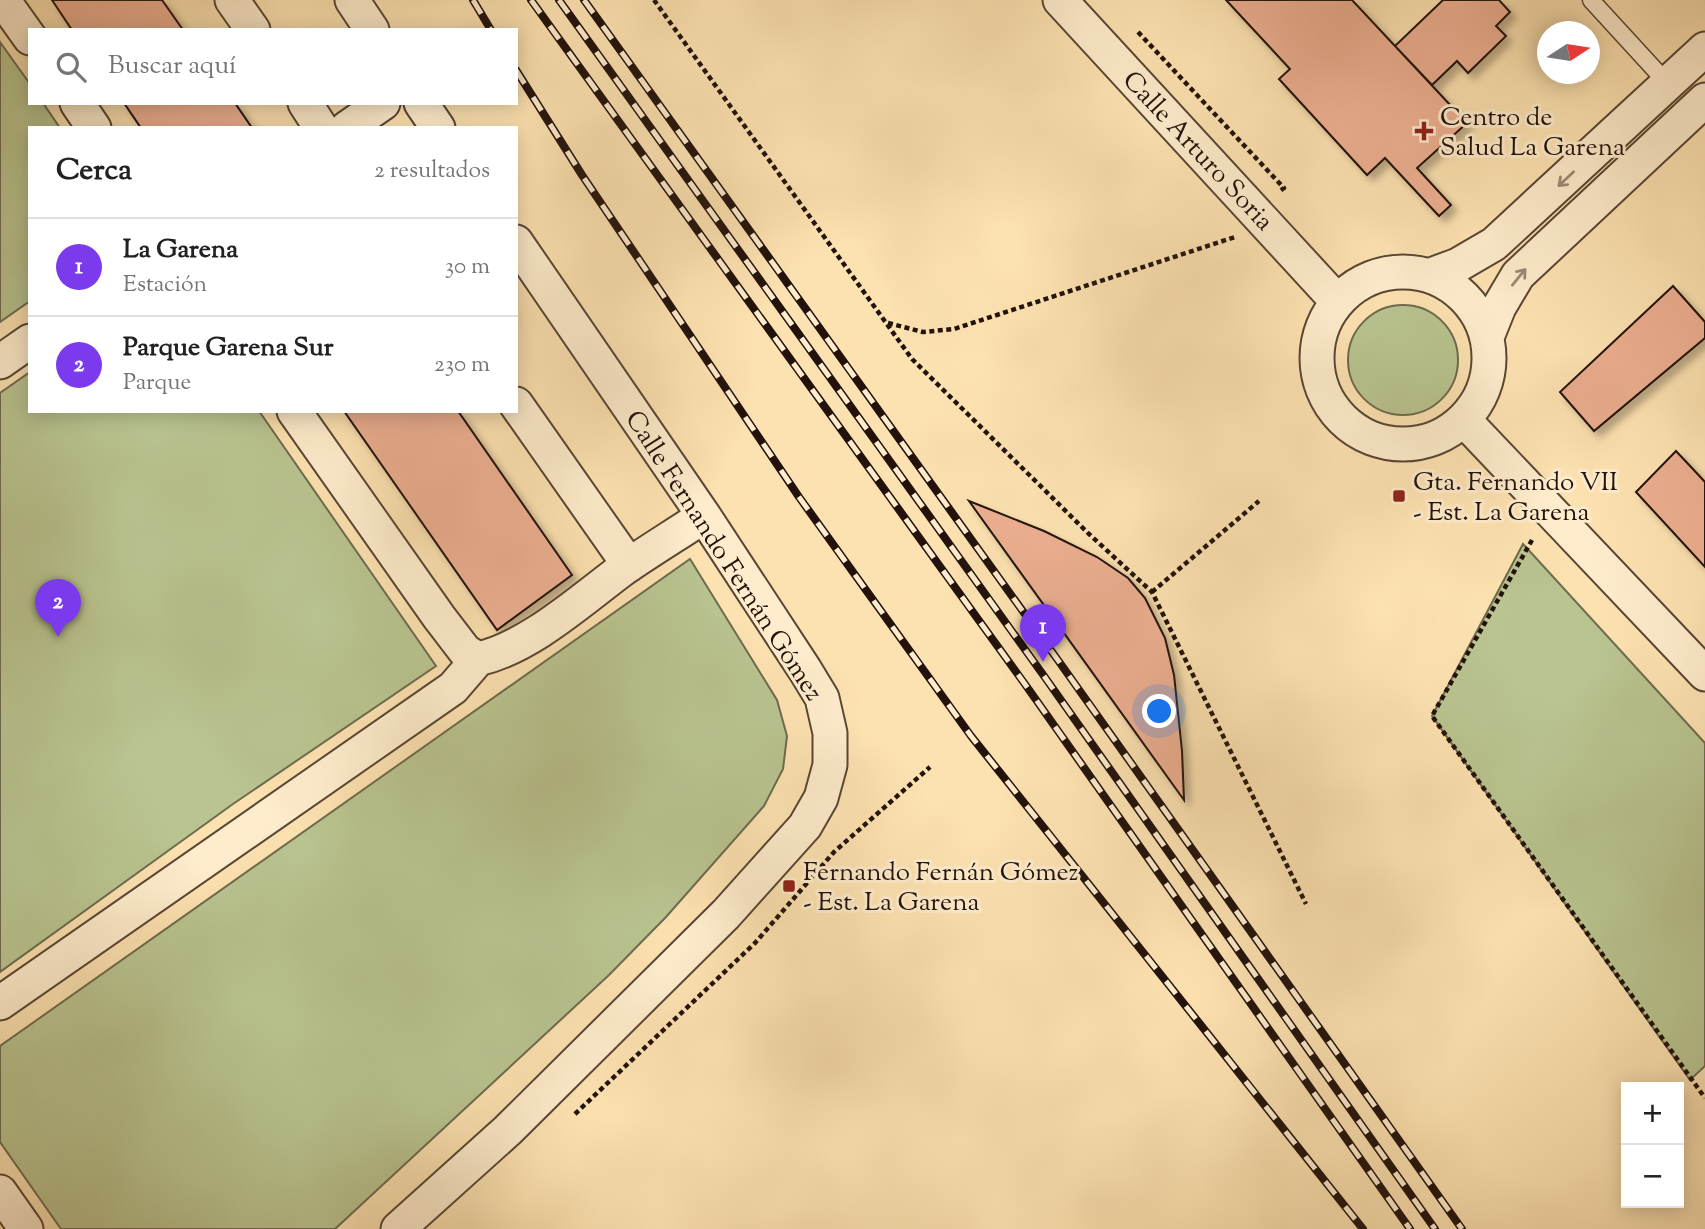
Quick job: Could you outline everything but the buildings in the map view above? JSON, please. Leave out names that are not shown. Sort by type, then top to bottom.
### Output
[{"type":"street","points":[[3,0],[28,35]]},
{"type":"street","points":[[232,0],[252,28]]},
{"type":"street","points":[[352,0],[371,28]]},
{"type":"street","name":"Calle Arturo Soria","points":[[1060,0],[1337,301]]},
{"type":"street","points":[[1431,275],[1458,265],[1494,244],[1705,49]]},
{"type":"street","points":[[1487,337],[1499,307],[1518,275],[1705,100]]},
{"type":"street","points":[[78,105],[93,126]]},
{"type":"street","points":[[306,105],[320,126]]},
{"type":"street","points":[[350,126],[380,105]]},
{"type":"street","points":[[422,105],[437,126]]},
{"type":"street","name":"Calle Fernando Fernán Gómez","points":[[398,1229],[508,1130],[726,914],[805,826],[821,798],[830,765],[830,733],[822,698],[704,516],[518,245]]},
{"type":"street","points":[[1409,271],[1431,275],[1467,299],[1478,315],[1487,337],[1488,374],[1479,398],[1464,420],[1445,434],[1422,443],[1398,444],[1375,440],[1353,429],[1336,412],[1323,391],[1317,368],[1317,344],[1321,332],[1337,301],[1360,282],[1388,272],[1409,271]]},
{"type":"street","points":[[0,362],[28,342]]},
{"type":"street","points":[[518,407],[629,565]]},
{"type":"street","points":[[295,413],[439,617],[465,651],[478,659]]},
{"type":"street","points":[[1464,420],[1705,674]]},
{"type":"street","points":[[0,1003],[453,688],[478,659],[519,645],[629,565],[704,516]]},
{"type":"street","points":[[0,1192],[26,1229]]},
{"type":"lane","points":[[1591,0],[1668,84]]},
{"type":"path","points":[[654,0],[912,359],[1089,534],[1152,592],[1306,904]]},
{"type":"path","points":[[888,323],[923,332],[954,329],[1237,236],[1258,214]]},
{"type":"path","points":[[1152,592],[1259,501]]},
{"type":"path","points":[[1532,540],[1432,716],[1705,1098]]},
{"type":"path","points":[[570,1119],[755,943],[834,852],[930,766]]},
{"type":"green space","points":[[0,42],[28,81],[28,105],[44,105],[59,126],[28,126],[28,302],[0,322]]},
{"type":"green space","points":[[1403,305],[1424,310],[1442,321],[1453,339],[1458,360],[1453,381],[1442,399],[1424,410],[1403,415],[1382,410],[1364,399],[1353,381],[1348,360],[1353,339],[1364,321],[1382,310]]},
{"type":"green space","points":[[28,373],[28,413],[260,413],[436,666],[233,804],[0,972],[0,393]]},
{"type":"green space","points":[[1523,544],[1705,743],[1705,1066],[1690,1080],[1432,716]]},
{"type":"green space","points":[[690,559],[777,700],[787,736],[783,769],[764,806],[666,917],[609,975],[335,1229],[61,1229],[0,1142],[0,1046]]},
{"type":"railway","points":[[473,0],[490,28]]},
{"type":"railway","points":[[531,0],[1027,687],[1410,1229]]},
{"type":"railway","points":[[559,0],[1044,676],[1435,1229]]},
{"type":"railway","points":[[584,0],[1462,1229]]},
{"type":"railway","points":[[518,73],[582,175],[799,497],[971,736],[1363,1229]]},
{"type":"place","name":"Centro de Salud La Garena","points":[[1424,131]]},
{"type":"place","name":"Gta. Fernando VII - Est. La Garena","points":[[1399,496]]},
{"type":"place","name":"Parque Garena Sur","points":[[58,637]]},
{"type":"place","name":"La Garena","points":[[1043,662]]},
{"type":"place","name":"Fernando Fernán Gómez - Est. La Garena","points":[[789,886]]}]
